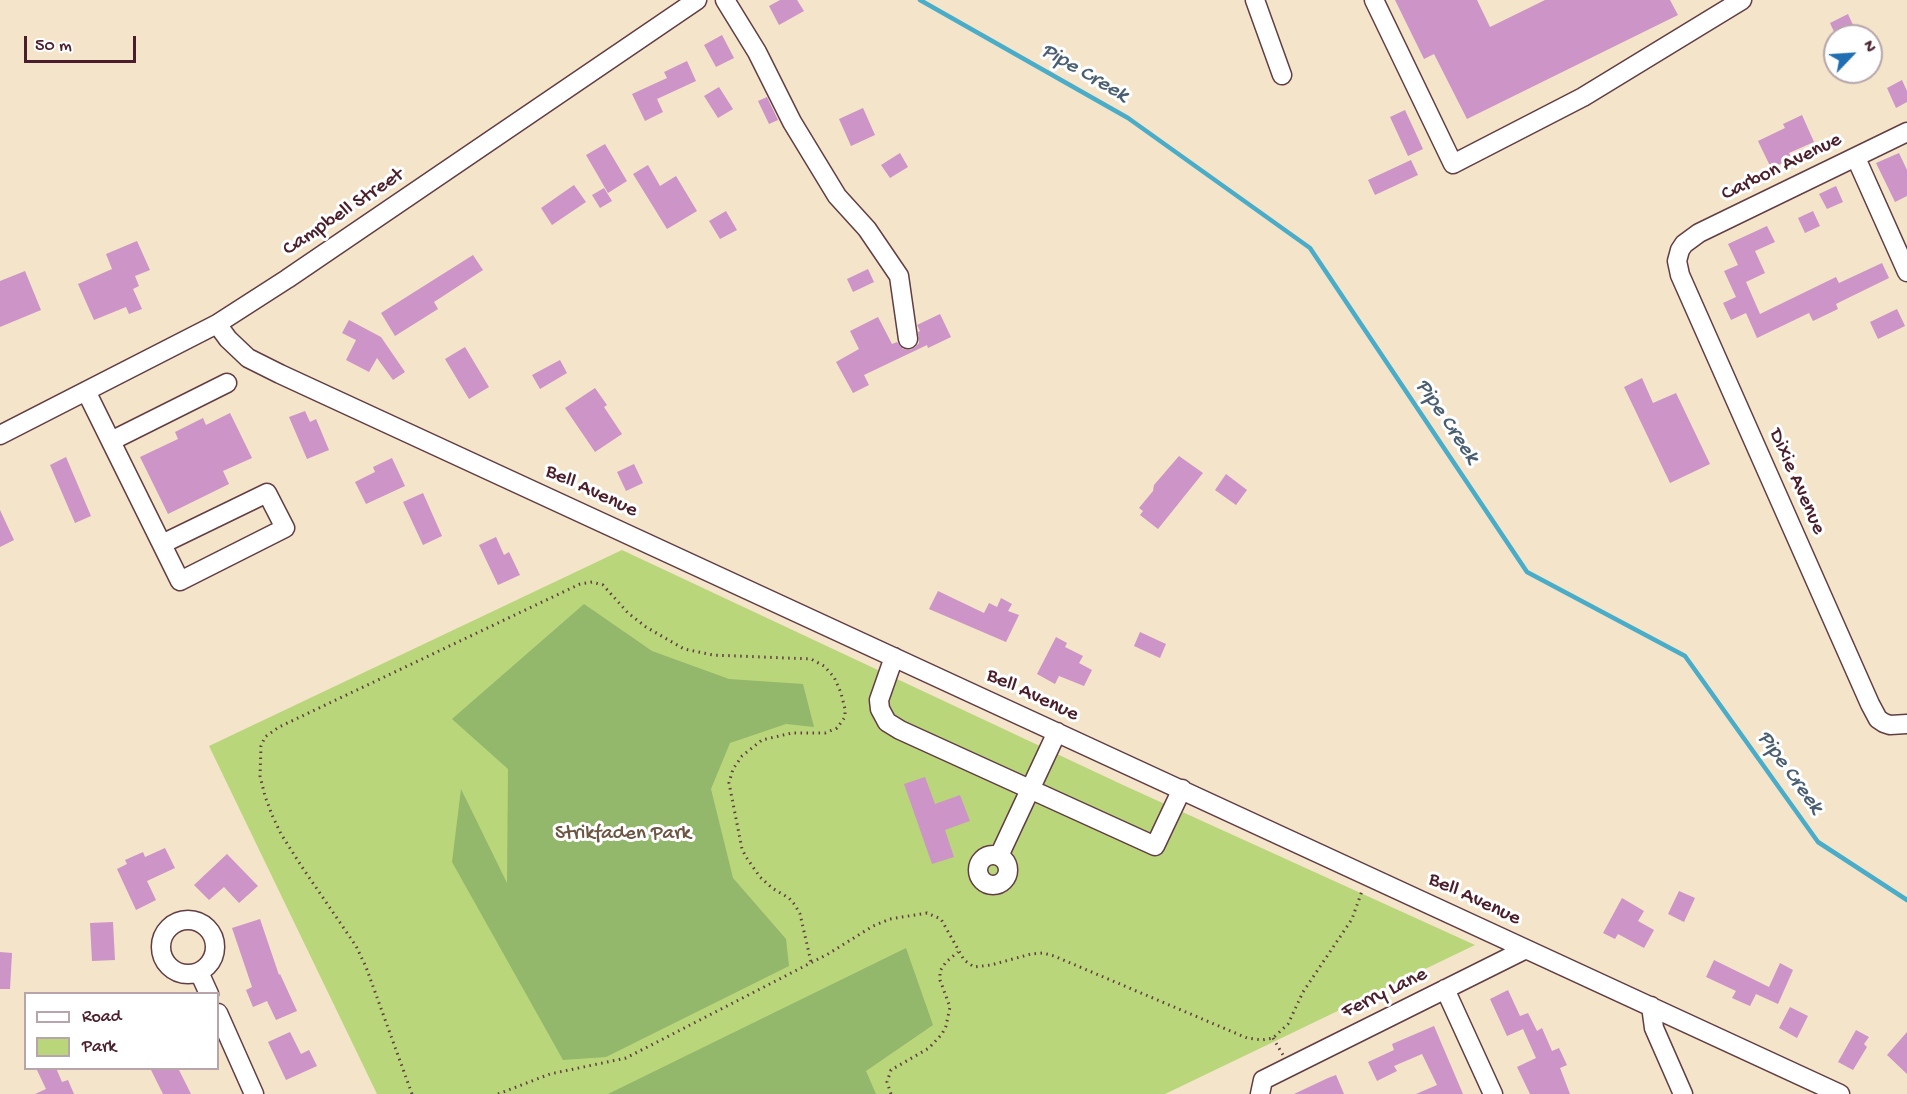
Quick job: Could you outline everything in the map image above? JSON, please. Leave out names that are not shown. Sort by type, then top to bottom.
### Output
[{"type":"street","name":"Campbell Street","points":[[0,435],[217,324],[287,279],[697,0]]},
{"type":"street","points":[[725,0],[758,52],[792,122],[837,196],[867,229],[899,276],[908,339]]},
{"type":"street","points":[[1255,0],[1282,75]]},
{"type":"street","points":[[1374,0],[1453,164],[1583,97],[1742,0]]},
{"type":"street","name":"Carbon Avenue","points":[[1680,250],[1699,232],[1907,132]]},
{"type":"street","points":[[1856,158],[1907,272]]},
{"type":"street","name":"Dixie Avenue","points":[[1680,250],[1677,261],[1680,275],[1865,694],[1878,719],[1898,724]]},
{"type":"street","name":"Bell Avenue","points":[[217,324],[228,339],[248,358],[280,374],[1840,1094]]},
{"type":"street","points":[[111,441],[227,383]]},
{"type":"street","points":[[86,391],[180,581],[285,528],[267,492],[162,544]]},
{"type":"street","points":[[894,657],[879,700],[880,709],[887,722],[900,730],[1155,846],[1182,789]]},
{"type":"street","points":[[999,856],[1058,732]]},
{"type":"street","name":"Ferry Lane","points":[[1262,1087],[1500,960],[1526,949]]},
{"type":"street","points":[[199,972],[209,992]]},
{"type":"street","points":[[1446,989],[1492,1094]]},
{"type":"street","points":[[1651,1006],[1654,1028],[1683,1094]]},
{"type":"street","points":[[219,1014],[254,1094]]},
{"type":"path","points":[[412,1094],[366,967],[356,946],[302,867],[272,816],[260,776],[261,746],[265,737],[279,727],[580,584],[592,582],[603,585],[628,613],[646,627],[666,640],[692,652],[811,659],[824,666],[834,677],[845,710],[845,717],[837,728],[825,733],[792,733],[762,740],[742,756],[733,769],[729,783],[742,849],[760,877],[795,905],[800,914],[811,962]]},
{"type":"path","points":[[498,1094],[550,1074],[626,1058],[811,962],[873,926],[890,920],[927,913],[935,915],[945,924],[958,952],[964,960],[974,966],[991,965],[1043,953],[1247,1038],[1262,1040],[1273,1038],[1288,1024],[1303,992],[1352,919],[1367,875]]},
{"type":"path","points":[[891,1094],[887,1082],[888,1073],[929,1048],[937,1041],[946,1026],[951,1011],[940,980],[940,971],[946,962],[958,952]]},
{"type":"green space","name":"Strikfaden Park","points":[[622,550],[1123,785],[1475,945],[1165,1094],[377,1094],[209,746]]},
{"type":"green space","points":[[584,604],[652,651],[729,679],[803,684],[814,727],[786,724],[730,743],[711,789],[733,878],[786,939],[789,966],[606,1057],[563,1060],[452,862],[461,789],[507,883],[508,769],[452,719]]},
{"type":"green space","points":[[906,948],[933,1025],[866,1071],[876,1094],[608,1094]]},
{"type":"building","points":[[780,0],[797,0],[804,11],[779,25],[769,6]]},
{"type":"building","points":[[1395,0],[1477,0],[1490,27],[1545,0],[1670,0],[1678,15],[1467,119],[1434,54],[1424,59]]},
{"type":"building","points":[[1848,14],[1853,24],[1830,24]]},
{"type":"building","points":[[722,35],[734,58],[716,67],[704,45]]},
{"type":"building","points":[[687,61],[696,81],[657,99],[663,112],[645,121],[632,94],[667,78],[664,72]]},
{"type":"building","points":[[1902,80],[1907,91],[1907,102],[1896,108],[1887,88]]},
{"type":"building","points":[[719,87],[733,109],[718,118],[704,96]]},
{"type":"building","points":[[767,97],[778,120],[769,124],[758,101]]},
{"type":"building","points":[[863,108],[875,135],[851,146],[839,119]]},
{"type":"building","points":[[1405,110],[1423,149],[1408,156],[1390,117]]},
{"type":"building","points":[[1802,115],[1814,142],[1789,153],[1792,159],[1771,168],[1758,141],[1785,128],[1783,124]]},
{"type":"building","points":[[605,144],[627,181],[608,193],[586,155]]},
{"type":"building","points":[[900,153],[908,167],[890,178],[881,165]]},
{"type":"building","points":[[1899,153],[1907,170],[1907,196],[1895,202],[1876,163]]},
{"type":"building","points":[[1411,160],[1418,175],[1375,195],[1368,180]]},
{"type":"building","points":[[648,165],[660,186],[676,176],[697,211],[667,229],[633,174]]},
{"type":"building","points":[[574,185],[586,202],[552,225],[541,208]]},
{"type":"building","points":[[1836,186],[1843,202],[1827,209],[1819,194]]},
{"type":"building","points":[[604,188],[612,201],[600,208],[592,195]]},
{"type":"building","points":[[726,211],[737,230],[720,239],[709,221]]},
{"type":"building","points":[[1813,211],[1820,226],[1805,233],[1798,218]]},
{"type":"building","points":[[1767,226],[1775,242],[1755,251],[1765,273],[1746,282],[1760,314],[1836,277],[1839,283],[1882,263],[1889,278],[1836,304],[1838,309],[1813,321],[1809,313],[1757,338],[1746,313],[1731,320],[1723,303],[1736,297],[1724,271],[1738,265],[1728,244]]},
{"type":"building","points":[[137,241],[150,270],[135,276],[139,286],[133,289],[142,309],[129,314],[126,307],[94,320],[78,284],[112,269],[106,254]]},
{"type":"building","points":[[473,255],[483,270],[434,302],[438,309],[395,336],[381,313]]},
{"type":"building","points":[[868,269],[874,282],[853,292],[847,279]]},
{"type":"building","points":[[25,271],[41,310],[0,327],[0,281]]},
{"type":"building","points":[[1897,309],[1905,326],[1878,339],[1870,322]]},
{"type":"building","points":[[940,314],[951,337],[928,348],[927,345],[864,375],[869,385],[853,393],[836,362],[859,349],[850,331],[878,317],[892,344],[897,342],[903,349],[910,350],[919,343],[918,332],[920,331],[917,325]]},
{"type":"building","points":[[349,320],[381,337],[405,372],[393,380],[377,358],[369,372],[346,360],[356,340],[342,333]]},
{"type":"building","points":[[465,347],[489,387],[469,399],[445,359]]},
{"type":"building","points":[[560,360],[567,373],[540,389],[532,375]]},
{"type":"building","points":[[1642,378],[1653,403],[1676,393],[1710,464],[1670,483],[1624,387]]},
{"type":"building","points":[[595,388],[607,405],[604,407],[622,434],[595,452],[565,408]]},
{"type":"building","points":[[305,411],[310,422],[316,419],[329,450],[307,459],[289,417]]},
{"type":"building","points":[[230,413],[252,458],[223,471],[229,484],[168,514],[140,457],[178,439],[175,432],[203,418],[206,425]]},
{"type":"building","points":[[1179,456],[1203,473],[1158,529],[1140,515],[1143,511],[1139,508],[1153,491],[1154,485]]},
{"type":"building","points":[[66,457],[91,516],[75,523],[50,465]]},
{"type":"building","points":[[392,458],[405,486],[366,504],[355,482],[375,472],[373,467]]},
{"type":"building","points":[[634,464],[643,483],[626,491],[617,472]]},
{"type":"building","points":[[1226,474],[1247,490],[1236,505],[1215,490]]},
{"type":"building","points":[[423,493],[442,536],[423,545],[403,502]]},
{"type":"building","points":[[0,510],[14,540],[0,547]]},
{"type":"building","points":[[496,537],[504,555],[509,552],[520,575],[498,585],[479,545]]},
{"type":"building","points":[[938,591],[984,613],[989,603],[997,607],[1001,598],[1012,604],[1008,611],[1019,615],[1006,642],[929,609]]},
{"type":"building","points":[[1140,632],[1166,644],[1160,658],[1134,646]]},
{"type":"building","points":[[1056,637],[1067,643],[1065,647],[1083,656],[1079,663],[1092,670],[1084,686],[1059,676],[1055,684],[1037,674]]},
{"type":"building","points":[[925,777],[935,804],[960,795],[970,821],[945,830],[954,857],[932,864],[904,784]]},
{"type":"building","points":[[165,848],[175,868],[147,881],[156,900],[136,910],[117,869],[127,864],[125,860],[143,852],[145,857]]},
{"type":"building","points":[[227,854],[258,886],[239,903],[224,887],[209,900],[194,885]]},
{"type":"building","points":[[1679,891],[1695,898],[1684,922],[1668,914]]},
{"type":"building","points":[[1622,898],[1644,911],[1638,921],[1654,930],[1644,948],[1618,934],[1615,939],[1603,933]]},
{"type":"building","points":[[260,919],[279,975],[297,1011],[276,1020],[267,1001],[253,1007],[246,990],[252,987],[232,928]]},
{"type":"building","points":[[113,922],[115,960],[92,961],[90,923]]},
{"type":"building","points":[[0,952],[12,953],[10,989],[0,989]]},
{"type":"building","points":[[1714,960],[1769,987],[1780,963],[1793,970],[1778,1004],[1756,994],[1750,1006],[1732,998],[1736,991],[1706,977]]},
{"type":"building","points":[[1508,990],[1520,1016],[1528,1013],[1537,1031],[1542,1028],[1552,1051],[1559,1048],[1567,1065],[1560,1068],[1570,1094],[1530,1094],[1517,1067],[1536,1058],[1523,1029],[1507,1036],[1490,999]]},
{"type":"building","points":[[1790,1007],[1808,1016],[1797,1038],[1779,1028]]},
{"type":"building","points":[[1434,1026],[1463,1094],[1416,1094],[1437,1085],[1422,1054],[1394,1066],[1397,1071],[1377,1081],[1368,1062],[1394,1050],[1392,1044]]},
{"type":"building","points":[[1856,1030],[1869,1037],[1864,1044],[1867,1047],[1853,1070],[1838,1062]]},
{"type":"building","points":[[290,1032],[301,1054],[309,1050],[317,1066],[286,1080],[268,1042]]},
{"type":"building","points":[[1907,1032],[1907,1074],[1887,1055]]},
{"type":"building","points":[[37,1070],[57,1070],[62,1082],[68,1080],[74,1094],[35,1094],[46,1089]]},
{"type":"building","points":[[151,1070],[179,1070],[191,1094],[163,1094]]},
{"type":"building","points":[[1336,1075],[1344,1094],[1294,1094],[1328,1078]]},
{"type":"waterway","name":"Pipe Creek","points":[[920,0],[1128,118],[1310,248],[1527,572],[1685,656],[1818,842],[1907,900]]}]
